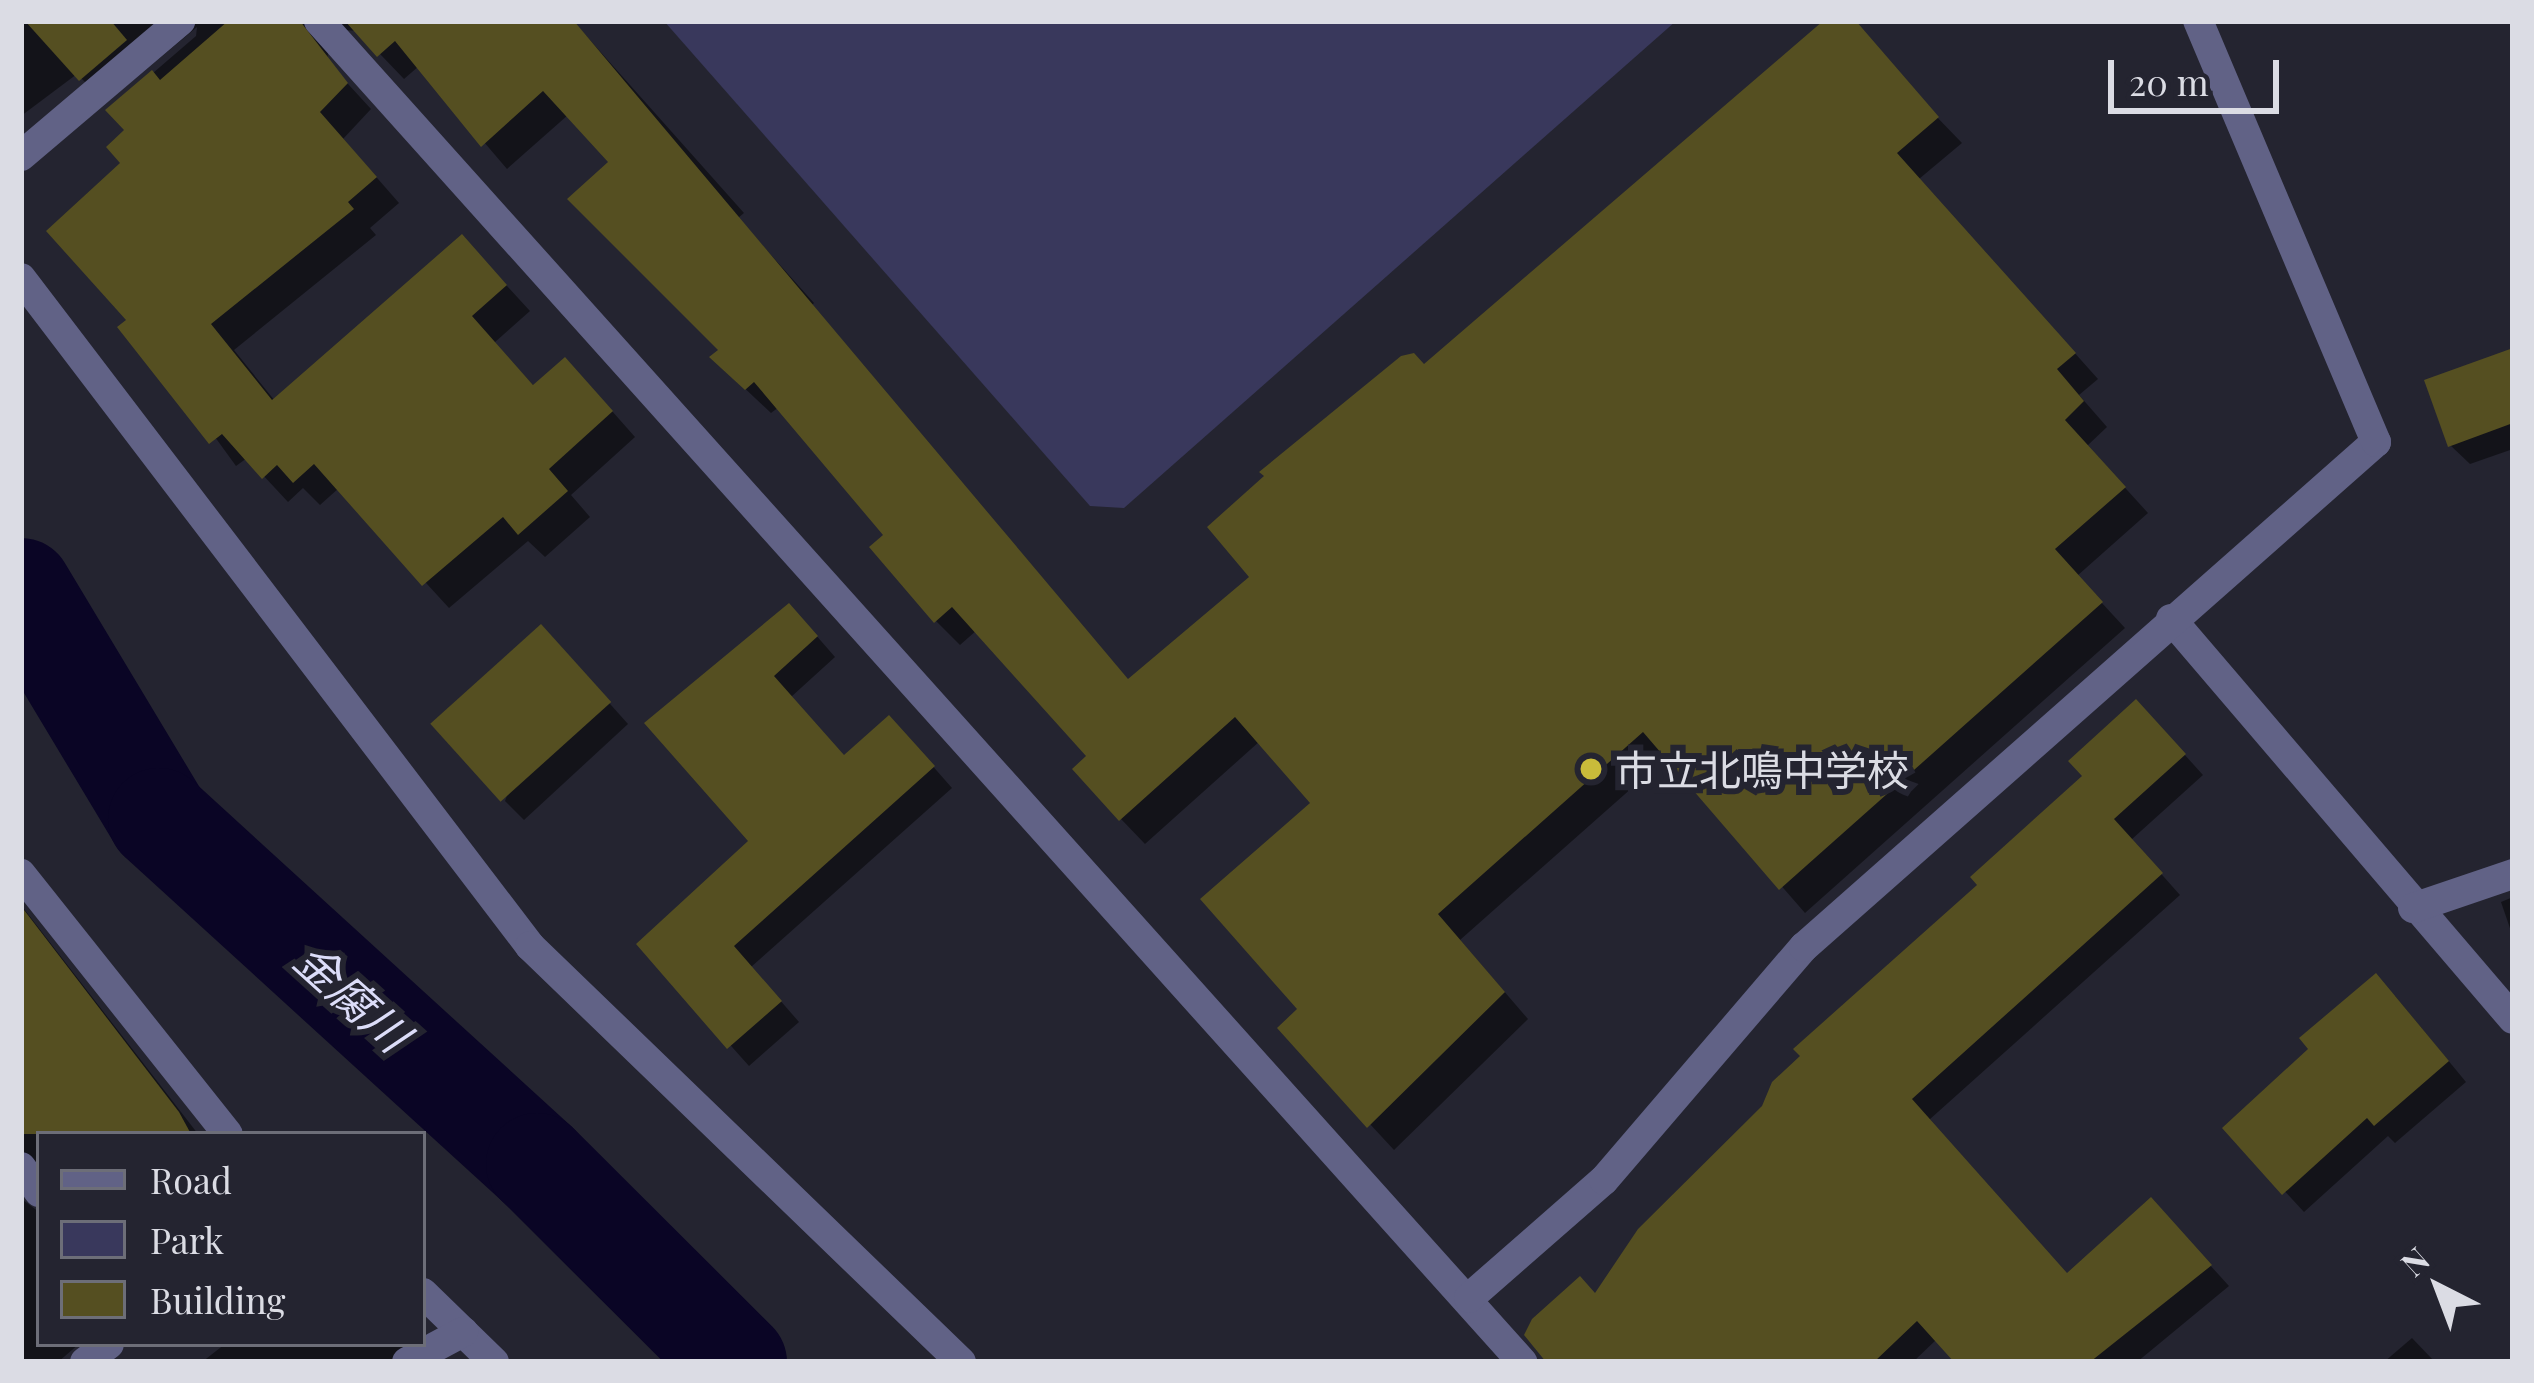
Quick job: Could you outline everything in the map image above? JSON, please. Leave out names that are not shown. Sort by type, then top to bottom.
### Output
[{"type":"street","points":[[21,155],[180,21]]},
{"type":"street","points":[[319,21],[1522,1362]]},
{"type":"street","points":[[1468,1298],[1604,1180],[1804,947],[2376,442],[2198,21]]},
{"type":"street","points":[[21,278],[530,946],[962,1362]]},
{"type":"street","points":[[2171,619],[2413,908],[2513,1019]]},
{"type":"street","points":[[21,874],[226,1131]]},
{"type":"street","points":[[2413,908],[2513,874]]},
{"type":"street","points":[[426,1296],[494,1362]]},
{"type":"street","points":[[407,1362],[463,1332]]},
{"type":"green space","points":[[664,21],[1676,21],[1124,508],[1090,506]]},
{"type":"building","points":[[25,21],[111,21],[127,40],[79,81]]},
{"type":"building","points":[[228,21],[300,21],[348,83],[320,112],[377,177],[348,202],[354,209],[211,324],[272,400],[462,234],[507,285],[472,316],[533,385],[565,357],[613,411],[549,469],[568,491],[518,535],[503,517],[422,586],[314,464],[293,483],[277,465],[262,479],[222,434],[209,444],[117,327],[126,320],[46,231],[120,163],[106,147],[124,130],[105,110],[152,70],[160,80]]},
{"type":"building","points":[[345,21],[574,21],[1128,679],[1249,577],[1207,527],[1264,476],[1259,472],[1401,356],[1414,353],[1424,364],[1823,21],[1856,21],[1939,117],[1897,153],[2076,353],[2057,369],[2084,401],[2065,420],[2126,487],[2055,549],[2103,602],[1779,890],[1643,732],[1438,914],[1505,992],[1367,1128],[1277,1028],[1297,1009],[1200,899],[1310,803],[1235,717],[1119,821],[1072,769],[1086,756],[952,607],[934,623],[869,547],[883,535],[754,382],[745,390],[709,357],[718,350],[567,199],[608,162],[543,91],[481,147],[395,41],[377,57]]},
{"type":"building","points":[[2513,348],[2513,423],[2448,447],[2424,380]]},
{"type":"building","points":[[789,603],[818,636],[774,676],[844,755],[889,715],[935,766],[734,946],[782,1001],[727,1049],[636,944],[748,841],[644,723]]},
{"type":"building","points":[[541,624],[611,702],[501,802],[430,724]]},
{"type":"building","points":[[2136,699],[2186,754],[2114,819],[2163,873],[1912,1099],[2067,1273],[2151,1197],[2212,1265],[2090,1362],[1954,1362],[1917,1321],[1874,1362],[1546,1362],[1524,1335],[1532,1319],[1580,1276],[1595,1293],[1638,1229],[1762,1106],[1772,1082],[1800,1056],[1793,1049],[1977,885],[1970,877],[2082,776],[2068,761]]},
{"type":"building","points":[[21,906],[189,1131],[21,1134]]},
{"type":"building","points":[[2376,973],[2449,1061],[2374,1126],[2367,1118],[2282,1195],[2222,1128],[2308,1049],[2299,1038]]},
{"type":"waterway","name":"金腐川","points":[[21,589],[159,819],[537,1164],[736,1362]]},
{"type":"place","name":"市立北鳴中学校","points":[[1591,769]]}]
